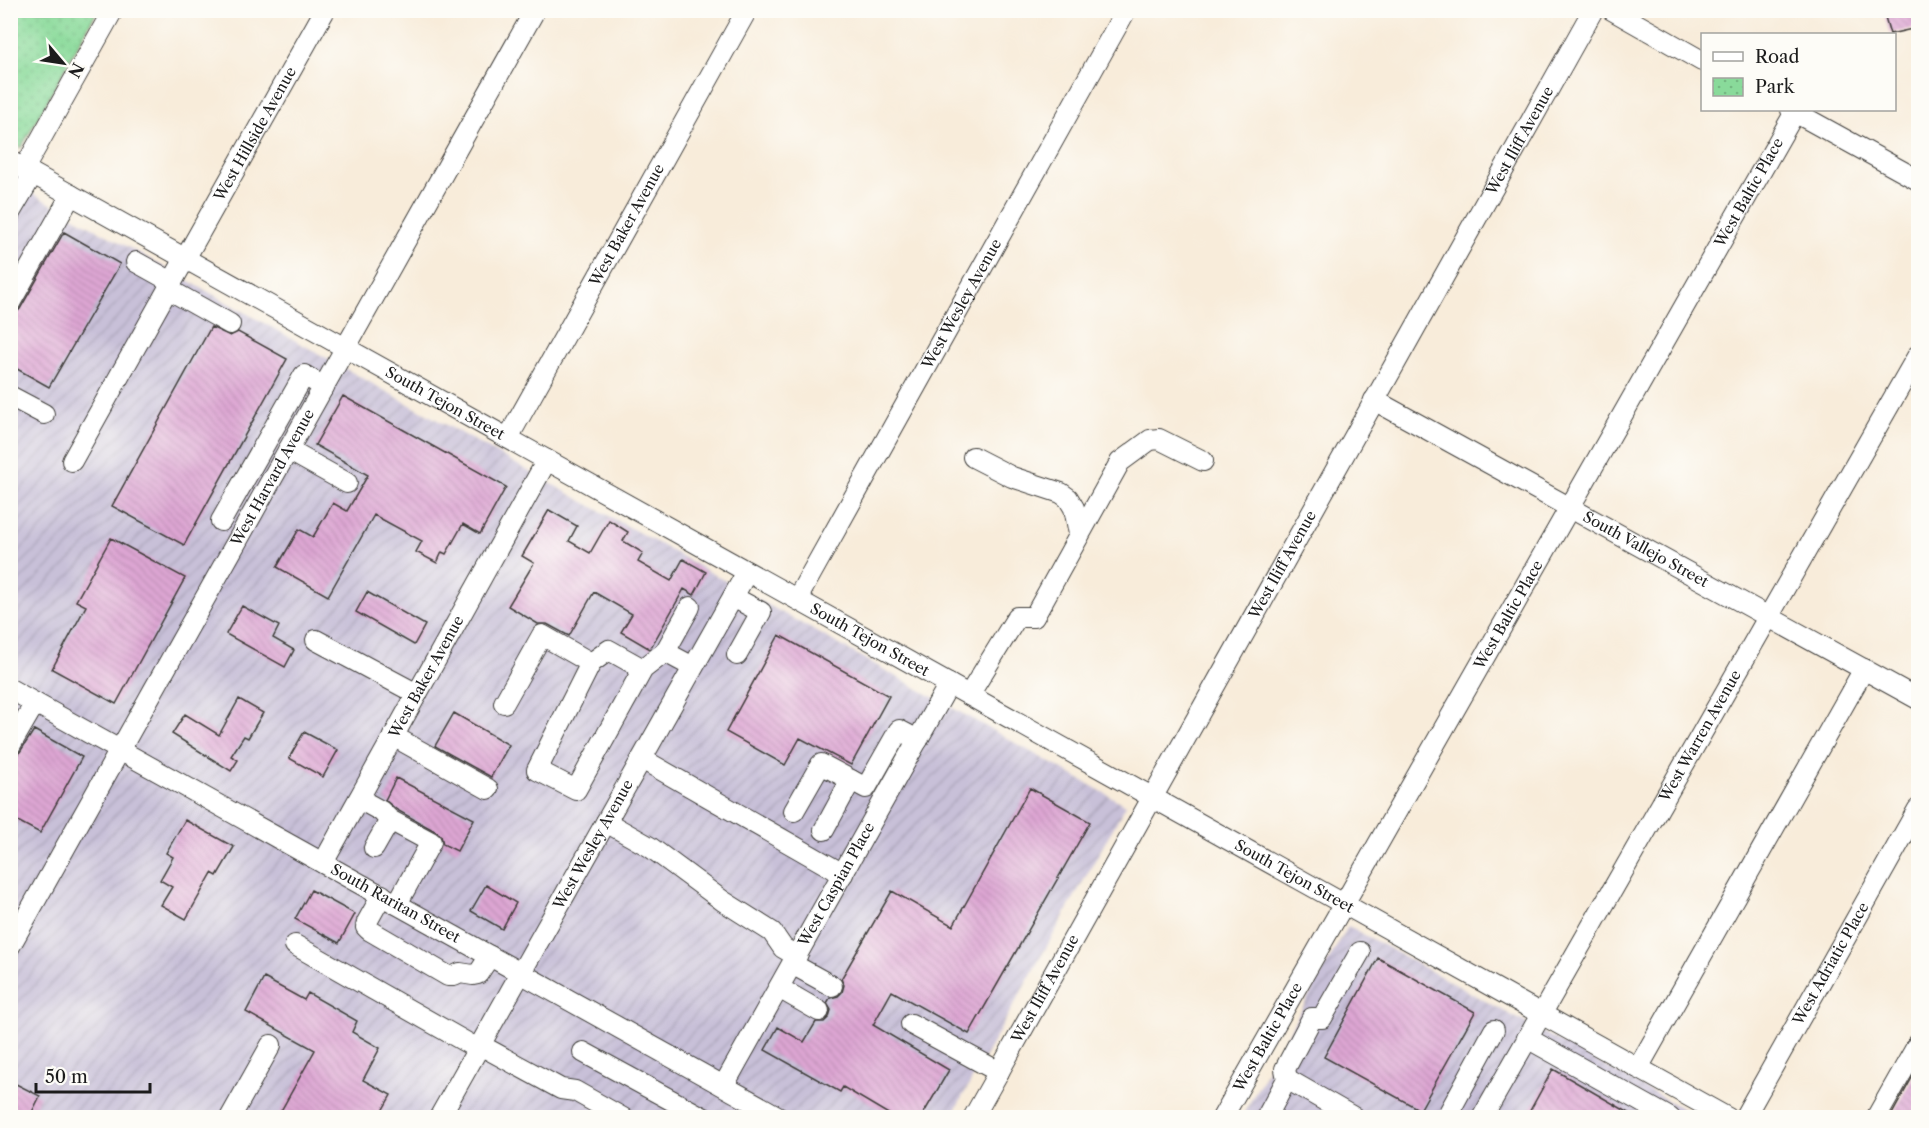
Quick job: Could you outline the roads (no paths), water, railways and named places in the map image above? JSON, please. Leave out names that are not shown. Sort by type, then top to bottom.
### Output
[{"type":"street","points":[[10,213],[22,168],[113,10]]},
{"type":"street","name":"West Hillside Avenue","points":[[72,461],[324,10]]},
{"type":"street","name":"West Harvard Avenue","points":[[10,946],[536,10]]},
{"type":"street","name":"West Baker Avenue","points":[[508,438],[747,10]]},
{"type":"street","name":"West Wesley Avenue","points":[[797,599],[1126,10]]},
{"type":"street","name":"West Iliff Avenue","points":[[973,1118],[1593,10]]},
{"type":"street","points":[[1612,10],[1701,59]]},
{"type":"street","points":[[1793,111],[1918,180]]},
{"type":"street","name":"West Baltic Place","points":[[1222,1118],[1793,111]]},
{"type":"street","name":"South Tejon Street","points":[[22,168],[1542,1014],[1716,1115]]},
{"type":"street","points":[[10,303],[71,195]]},
{"type":"street","points":[[136,262],[230,324]]},
{"type":"street","name":"West Warren Avenue","points":[[1482,1118],[1918,356]]},
{"type":"street","points":[[221,521],[304,375],[324,387]]},
{"type":"street","points":[[10,396],[44,414]]},
{"type":"street","name":"South Vallejo Street","points":[[1374,400],[1918,699]]},
{"type":"street","points":[[969,695],[1017,617],[1034,617],[1120,462],[1150,440],[1159,440],[1203,461]]},
{"type":"street","points":[[288,450],[347,483]]},
{"type":"street","points":[[973,457],[1012,477],[1061,493],[1068,498],[1074,508],[1079,534]]},
{"type":"street","name":"West Baker Avenue","points":[[323,863],[548,460]]},
{"type":"street","points":[[245,478],[267,490]]},
{"type":"street","name":"West Wesley Avenue","points":[[444,1116],[479,1047],[747,572]]},
{"type":"street","points":[[733,597],[761,612],[737,655]]},
{"type":"street","points":[[643,669],[609,650],[591,663],[537,770],[576,790],[643,669],[665,652],[690,608]]},
{"type":"street","points":[[504,703],[542,635],[591,663]]},
{"type":"street","points":[[316,640],[417,694]]},
{"type":"street","points":[[665,652],[693,668]]},
{"type":"street","points":[[1638,1068],[1864,669]]},
{"type":"street","name":"West Caspian Place","points":[[724,1086],[949,684]]},
{"type":"street","name":"South Raritan Street","points":[[10,689],[781,1118]]},
{"type":"street","points":[[10,746],[35,703]]},
{"type":"street","points":[[824,830],[899,730],[918,740]]},
{"type":"street","points":[[393,736],[488,789]]},
{"type":"street","points":[[642,759],[843,874]]},
{"type":"street","points":[[794,811],[821,764],[884,799]]},
{"type":"street","points":[[358,799],[381,811],[390,820],[431,842],[389,899],[367,922],[366,927],[448,976],[460,973],[478,974],[490,956]]},
{"type":"street","name":"West Adriatic Place","points":[[1744,1118],[1918,809]]},
{"type":"street","points":[[374,848],[390,820]]},
{"type":"street","points":[[606,822],[650,847],[723,901],[772,932],[794,960],[832,986]]},
{"type":"street","points":[[295,945],[479,1047],[561,1089],[575,1091],[623,1118]]},
{"type":"street","points":[[1266,1118],[1287,1079],[1285,1069],[1312,1018],[1322,1018],[1360,952]]},
{"type":"street","points":[[778,988],[819,1011]]},
{"type":"street","points":[[911,1024],[999,1072]]},
{"type":"street","points":[[1446,1118],[1494,1030]]},
{"type":"street","points":[[1527,1038],[1670,1118]]},
{"type":"street","points":[[1876,1118],[1918,1044]]},
{"type":"street","points":[[230,1118],[271,1045]]},
{"type":"street","points":[[583,1052],[704,1118]]},
{"type":"street","points":[[1287,1079],[1355,1118]]}]
